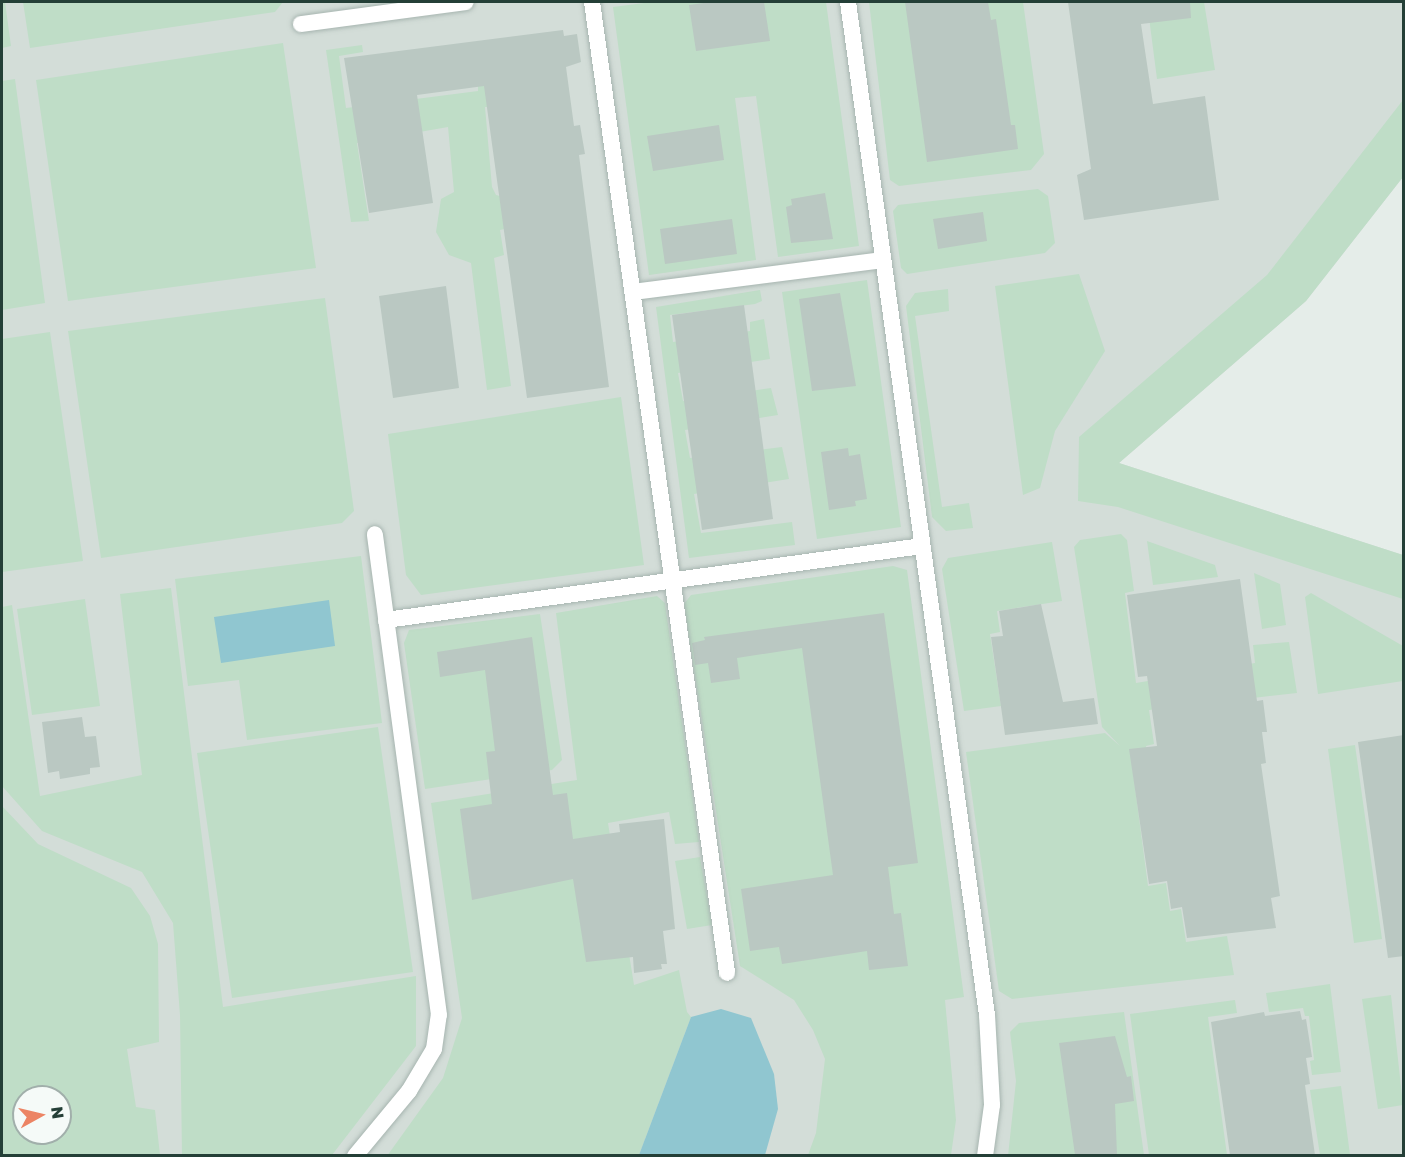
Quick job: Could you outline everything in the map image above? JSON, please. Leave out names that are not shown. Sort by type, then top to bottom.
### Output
[{"type":"lane","points":[[301,24],[466,2]]},
{"type":"lane","points":[[592,2],[727,973]]},
{"type":"lane","points":[[848,2],[987,1015],[992,1105],[985,1155]]},
{"type":"lane","points":[[633,292],[883,260]]},
{"type":"lane","points":[[355,1155],[414,1083],[434,1049],[439,1015],[375,534]]},
{"type":"lane","points":[[386,620],[922,546]]},
{"type":"shaded area","points":[[2,2],[1403,2],[1403,177],[1306,301],[1119,463],[1403,555],[1403,1155],[2,1156]]},
{"type":"green space","points":[[2,2],[5,2],[11,46],[2,48]]},
{"type":"green space","points":[[23,2],[283,2],[275,12],[30,48]]},
{"type":"green space","points":[[652,2],[826,2],[859,246],[778,257],[756,96],[735,98],[756,260],[649,275],[613,7]]},
{"type":"green space","points":[[869,2],[1023,2],[1044,154],[1031,170],[899,186],[890,180]]},
{"type":"green space","points":[[1147,2],[1204,2],[1215,70],[1157,79]]},
{"type":"green space","points":[[283,43],[316,268],[68,301],[36,80]]},
{"type":"green space","points":[[362,45],[363,52],[339,56],[346,108],[478,91],[478,83],[490,80],[495,107],[485,107],[492,187],[496,195],[515,200],[530,223],[500,230],[504,255],[494,258],[511,386],[487,390],[471,263],[449,255],[436,232],[441,199],[454,192],[448,127],[357,143],[369,221],[351,222],[326,50]]},
{"type":"green space","points":[[15,79],[45,303],[2,310],[2,81]]},
{"type":"green space","points":[[1403,100],[1403,177],[1306,301],[1119,463],[1403,555],[1403,599],[1118,507],[1078,501],[1079,437],[1267,275]]},
{"type":"green space","points":[[1038,189],[1048,196],[1055,243],[1045,253],[907,274],[901,268],[893,211],[898,205]]},
{"type":"green space","points":[[1079,274],[1105,351],[1055,431],[1040,488],[1023,495],[995,286]]},
{"type":"green space","points":[[867,280],[901,527],[817,539],[782,292]]},
{"type":"green space","points":[[948,289],[949,311],[915,316],[942,507],[969,503],[973,528],[946,531],[932,517],[906,306],[915,293]]},
{"type":"green space","points":[[760,290],[762,301],[755,304],[670,315],[673,342],[750,331],[750,322],[764,319],[770,359],[678,373],[683,401],[771,388],[778,415],[685,430],[690,458],[782,447],[789,479],[694,494],[701,533],[792,522],[795,545],[689,558],[656,307]]},
{"type":"green space","points":[[325,298],[354,511],[342,523],[101,558],[68,331]]},
{"type":"green space","points":[[50,332],[83,561],[2,572],[2,339]]},
{"type":"green space","points":[[621,397],[644,565],[421,595],[406,575],[388,434]]},
{"type":"green space","points":[[1121,534],[1127,540],[1134,591],[1125,593],[1136,683],[1255,663],[1253,645],[1289,642],[1297,693],[1149,710],[1154,744],[1146,746],[1147,754],[1131,757],[1148,886],[1166,883],[1170,911],[1181,909],[1186,942],[1227,936],[1234,975],[1012,999],[999,991],[966,752],[1105,733],[1120,746],[1102,727],[1074,547],[1080,540]]},
{"type":"green space","points":[[1147,541],[1215,565],[1218,577],[1153,585]]},
{"type":"green space","points":[[1052,542],[1062,601],[997,611],[1000,632],[990,634],[1001,706],[964,711],[942,569],[948,558]]},
{"type":"green space","points":[[361,556],[382,723],[247,740],[239,680],[188,686],[175,579]]},
{"type":"green space","points":[[893,566],[907,570],[964,997],[945,1000],[956,1120],[951,1155],[808,1155],[816,1133],[825,1059],[813,1030],[794,1000],[740,966],[684,604],[691,595]]},
{"type":"green space","points":[[1254,573],[1280,584],[1286,625],[1262,629]]},
{"type":"green space","points":[[171,588],[223,1007],[416,976],[416,1046],[332,1155],[182,1155],[180,1015],[173,923],[142,872],[42,831],[2,786],[2,607],[12,605],[40,796],[142,775],[120,594]]},
{"type":"green space","points":[[1311,593],[1403,646],[1403,681],[1318,694],[1305,597]]},
{"type":"green space","points":[[657,596],[665,603],[699,842],[675,844],[669,812],[608,823],[634,985],[679,970],[687,1012],[691,1017],[639,1155],[387,1156],[443,1078],[462,1018],[431,803],[577,780],[556,613]]},
{"type":"green space","points":[[85,599],[100,706],[32,715],[17,609]]},
{"type":"green space","points":[[540,614],[562,760],[552,770],[425,789],[404,643],[409,630]]},
{"type":"green space","points":[[378,727],[413,972],[232,998],[197,753]]},
{"type":"green space","points":[[1355,745],[1382,939],[1354,943],[1328,749]]},
{"type":"green space","points":[[2,806],[38,844],[131,888],[150,916],[158,944],[159,1042],[127,1049],[136,1107],[155,1110],[160,1155],[2,1155]]},
{"type":"green space","points":[[700,857],[712,925],[687,929],[675,861]]},
{"type":"green space","points":[[1330,984],[1341,1072],[1312,1075],[1310,1061],[1314,1060],[1309,1016],[1305,1016],[1303,1008],[1269,1012],[1266,993]]},
{"type":"green space","points":[[1391,995],[1403,1105],[1378,1109],[1362,999]]},
{"type":"green space","points":[[1235,1000],[1237,1013],[1208,1017],[1227,1155],[1149,1155],[1130,1014]]},
{"type":"green space","points":[[1124,1012],[1144,1155],[1008,1156],[1016,1081],[1010,1032],[1019,1023]]},
{"type":"green space","points":[[1341,1086],[1350,1155],[1320,1155],[1310,1090]]},
{"type":"water","points":[[329,600],[335,646],[221,663],[214,617]]},
{"type":"water","points":[[721,1009],[751,1018],[774,1074],[778,1109],[765,1155],[639,1155],[691,1017]]},
{"type":"building","points":[[711,2],[764,2],[770,41],[696,51],[689,5]]},
{"type":"building","points":[[905,2],[988,2],[991,20],[996,19],[1011,125],[1015,125],[1018,149],[927,162]]},
{"type":"building","points":[[1068,2],[1190,2],[1191,18],[1141,24],[1153,104],[1205,96],[1219,200],[1084,220],[1077,175],[1091,169]]},
{"type":"building","points":[[563,30],[564,36],[577,34],[581,62],[566,67],[574,126],[580,125],[585,154],[579,155],[609,387],[527,398],[484,86],[417,95],[433,203],[369,213],[344,58]]},
{"type":"building","points":[[719,125],[724,160],[653,171],[647,136]]},
{"type":"building","points":[[825,193],[833,239],[791,243],[786,207],[792,205],[791,199]]},
{"type":"building","points":[[983,212],[987,241],[938,249],[933,219]]},
{"type":"building","points":[[732,219],[737,254],[665,264],[660,229]]},
{"type":"building","points":[[446,286],[459,388],[393,398],[379,296]]},
{"type":"building","points":[[840,293],[856,386],[812,391],[799,299]]},
{"type":"building","points":[[744,305],[773,519],[702,530],[672,315]]},
{"type":"building","points":[[848,448],[849,456],[860,454],[867,499],[855,501],[856,506],[829,510],[821,452]]},
{"type":"building","points":[[1240,579],[1257,701],[1263,700],[1267,732],[1262,732],[1266,763],[1261,764],[1280,896],[1271,898],[1276,928],[1187,938],[1182,907],[1171,909],[1167,881],[1149,884],[1129,749],[1157,746],[1147,676],[1138,677],[1127,595]]},
{"type":"building","points":[[1041,604],[1063,702],[1094,698],[1098,724],[1005,735],[991,637],[1003,636],[999,611]]},
{"type":"building","points":[[884,613],[918,863],[888,867],[894,914],[901,913],[908,966],[869,970],[867,951],[782,964],[779,947],[750,951],[741,889],[833,875],[802,648],[737,658],[740,679],[711,683],[708,663],[695,665],[692,643],[705,640],[704,637]]},
{"type":"building","points":[[532,637],[553,795],[567,793],[573,839],[620,832],[619,824],[664,819],[675,929],[663,931],[667,964],[661,964],[662,969],[634,973],[633,957],[586,962],[573,879],[472,900],[460,809],[492,804],[486,752],[495,751],[485,670],[440,677],[437,652]]},
{"type":"building","points":[[82,717],[85,737],[96,736],[100,767],[90,768],[90,774],[60,779],[59,771],[48,773],[42,722]]},
{"type":"building","points":[[1404,735],[1404,956],[1388,958],[1358,742]]},
{"type":"building","points":[[1300,1011],[1302,1020],[1306,1019],[1312,1057],[1306,1058],[1310,1084],[1305,1085],[1315,1155],[1230,1155],[1211,1022],[1264,1012],[1265,1016]]},
{"type":"building","points":[[1115,1036],[1127,1077],[1131,1076],[1134,1101],[1115,1104],[1117,1155],[1075,1155],[1059,1043]]}]
